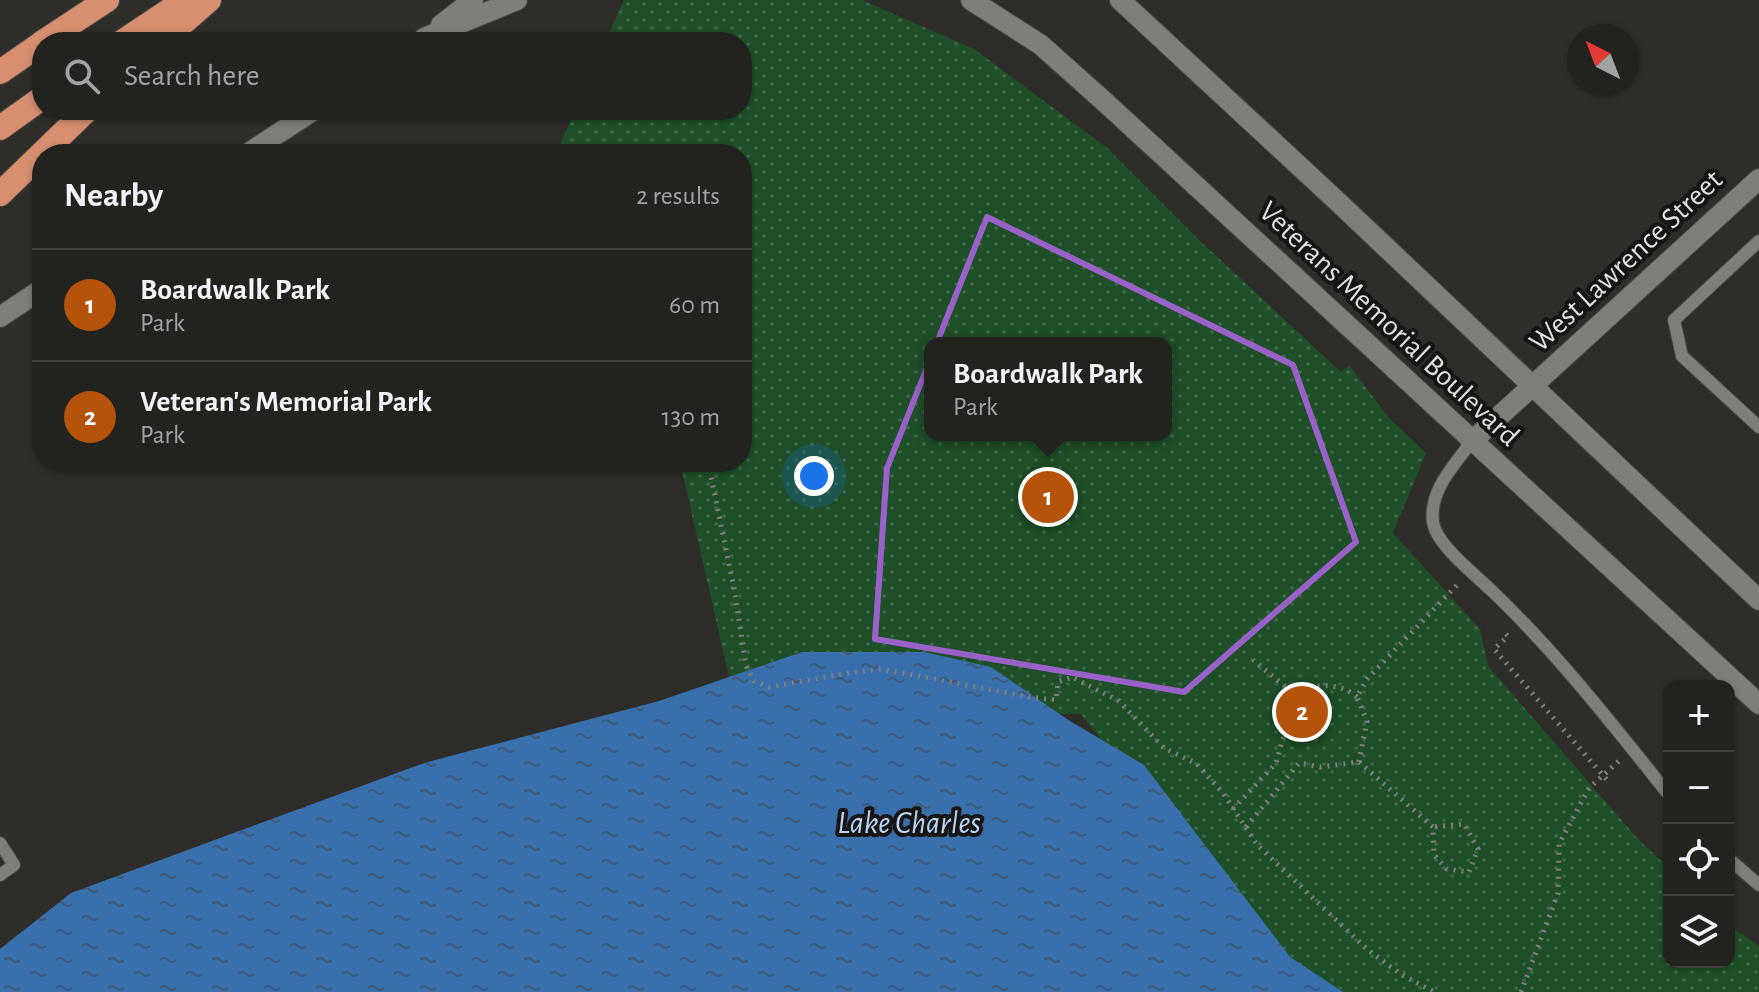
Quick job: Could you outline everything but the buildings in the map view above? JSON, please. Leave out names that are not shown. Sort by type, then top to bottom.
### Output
[{"type":"highway","points":[[58,32],[107,0]]},
{"type":"highway","points":[[137,32],[185,0]]},
{"type":"highway","points":[[172,32],[209,0]]},
{"type":"highway","points":[[0,72],[32,50]]},
{"type":"highway","points":[[0,128],[32,105]]},
{"type":"highway","points":[[52,144],[77,120]]},
{"type":"highway","points":[[0,194],[32,163]]},
{"type":"main road","points":[[431,32],[473,0]]},
{"type":"main road","points":[[442,32],[517,0]]},
{"type":"main road","name":"Veterans Memorial Boulevard","points":[[971,0],[1041,45],[1759,704]]},
{"type":"main road","name":"Veterans Memorial Boulevard","points":[[1120,0],[1759,600]]},
{"type":"main road","points":[[262,144],[299,120]]},
{"type":"main road","name":"West Lawrence Street","points":[[1471,442],[1759,179]]},
{"type":"main road","points":[[0,317],[32,296]]},
{"type":"lane","points":[[1759,241],[1674,320],[1682,356],[1759,427]]},
{"type":"lane","points":[[1471,442],[1436,489],[1433,523],[1441,541],[1525,622],[1584,688],[1663,788]]},
{"type":"lane","points":[[0,843],[14,865],[0,875]]},
{"type":"lane","points":[[1735,864],[1759,885]]},
{"type":"path","points":[[710,472],[734,588],[746,666],[754,681],[769,687],[881,669],[1056,700],[1058,682],[1072,677],[1119,701],[1164,748],[1197,764],[1258,846],[1368,950],[1402,975],[1434,992]]},
{"type":"path","points":[[1357,697],[1367,679],[1472,571]]},
{"type":"path","points":[[1459,583],[1469,593]]},
{"type":"path","points":[[1498,625],[1508,636],[1494,649],[1605,778]]},
{"type":"path","points":[[1253,660],[1298,697]]},
{"type":"path","points":[[1233,809],[1276,763],[1290,702],[1307,687],[1328,685],[1346,688],[1357,697],[1367,721],[1359,762]]},
{"type":"path","points":[[1521,992],[1558,893],[1559,844],[1589,788],[1605,778],[1632,749]]},
{"type":"path","points":[[1246,827],[1299,763],[1320,767],[1359,762],[1433,827],[1434,855],[1447,869],[1469,872],[1478,849],[1464,824],[1433,827]]},
{"type":"highlighted area","points":[[987,217],[1293,365],[1356,542],[1184,692],[875,639],[887,468]]},
{"type":"green space","points":[[624,0],[862,0],[974,49],[1106,147],[1198,239],[1341,372],[1349,365],[1388,417],[1426,453],[1393,533],[1480,629],[1488,666],[1638,839],[1663,862],[1663,968],[1735,968],[1735,929],[1759,946],[1759,992],[1331,992],[1255,938],[1081,714],[737,712],[682,472],[752,472],[752,144],[560,144],[571,120],[752,120],[752,32],[610,32]]},
{"type":"water","name":"Lake Charles","points":[[802,652],[924,652],[991,667],[1070,721],[1144,765],[1290,957],[1343,992],[0,992],[0,949],[71,893],[424,763],[659,701]]},
{"type":"place","name":"Boardwalk Park","points":[[1048,497]]},
{"type":"place","name":"Veteran's Memorial Park","points":[[1302,712]]}]
